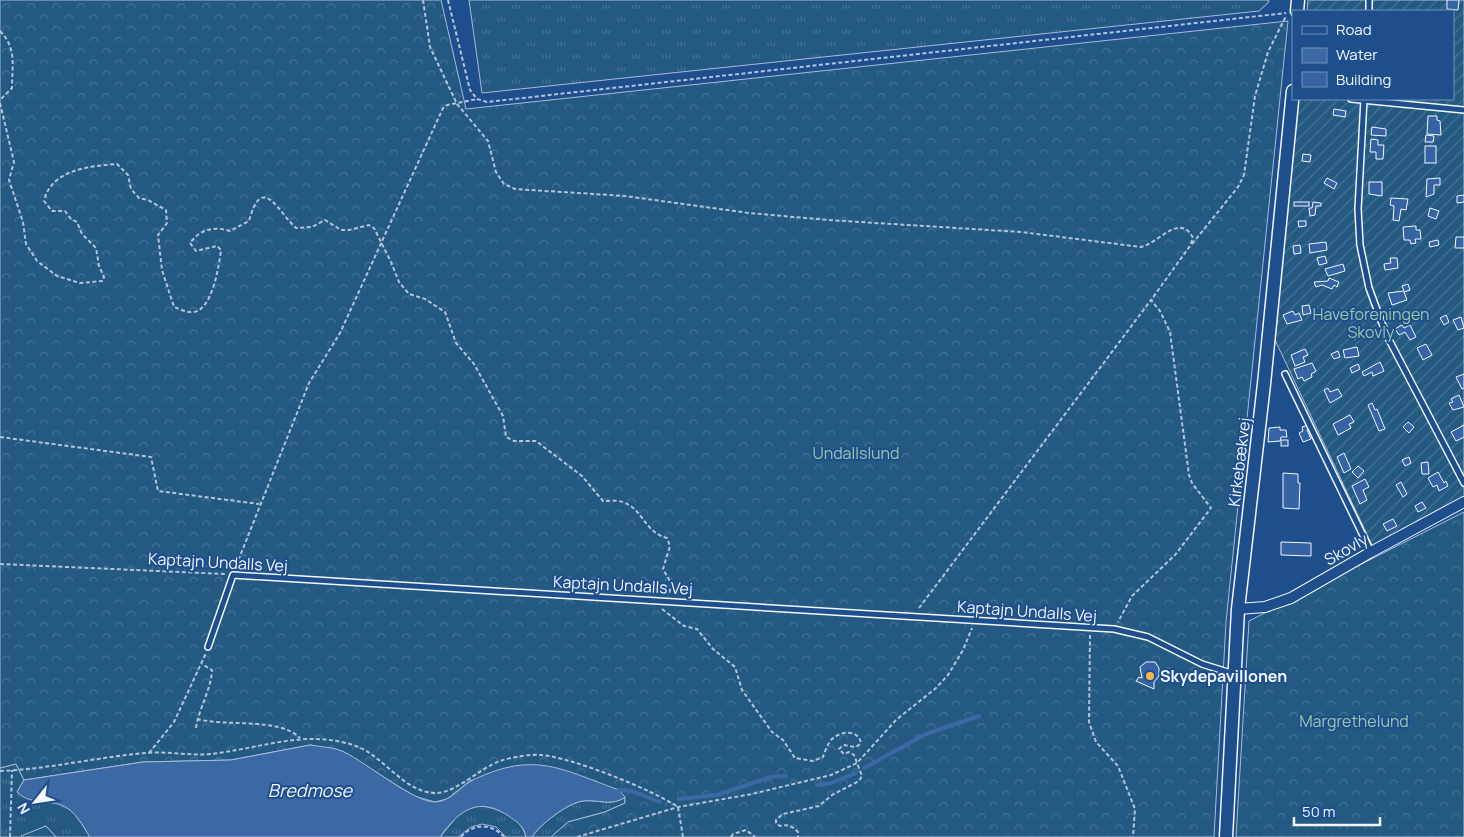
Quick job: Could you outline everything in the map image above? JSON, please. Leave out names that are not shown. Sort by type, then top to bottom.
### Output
[{"type":"street","name":"Kirkebækvej","points":[[1226,837],[1238,609],[1264,384],[1292,100]]},
{"type":"street","name":"Skovly","points":[[1238,609],[1265,607],[1291,598],[1464,502]]},
{"type":"lane","points":[[1464,110],[1363,100],[1358,209],[1360,244],[1369,288],[1386,334],[1464,483]]},
{"type":"lane","points":[[1285,374],[1371,552]]},
{"type":"lane","points":[[208,647],[233,575]]},
{"type":"lane","name":"Kaptajn Undalls Vej","points":[[233,575],[666,600],[1114,629],[1148,637],[1202,664],[1235,674]]},
{"type":"path","points":[[423,0],[430,47],[456,104],[488,141],[496,172],[504,184],[515,188],[625,196],[749,213],[828,220],[1020,232],[1141,248],[1151,245],[1172,228],[1179,226],[1190,232],[1193,238],[1190,246]]},
{"type":"path","points":[[448,0],[470,90],[478,98],[487,102],[1292,12]]},
{"type":"path","points":[[913,616],[1190,246],[1238,187],[1244,175],[1255,96],[1268,52],[1292,12]]},
{"type":"path","points":[[0,31],[10,41],[12,57],[12,88],[0,102],[14,162],[9,180],[23,222],[26,244],[37,261],[57,276],[88,284],[103,281],[104,277],[99,266],[96,248],[82,234],[77,222],[71,219],[65,211],[52,211],[44,201],[46,194],[52,186],[69,172],[78,168],[103,165],[117,164],[123,168],[128,175],[131,189],[139,198],[148,200],[166,210],[167,223],[158,235],[162,270],[174,307],[185,311],[195,312],[206,305],[215,281],[221,250],[217,246],[196,250],[190,243],[207,229],[221,228],[230,231],[249,221],[253,207],[261,199],[269,198],[274,200],[296,228],[312,227],[325,220],[341,230],[350,230],[369,225],[374,228],[391,262],[398,282],[409,294],[425,299],[445,312],[456,343],[474,364],[503,416],[506,437],[514,441],[536,442],[582,476],[603,501],[621,501],[637,510],[656,535],[667,538],[670,546],[664,569],[672,585],[666,600],[660,606],[663,612],[684,626],[697,629],[713,649],[735,667],[742,690],[772,732],[782,740],[795,758],[813,761],[823,757],[831,740],[843,732],[856,734],[860,737],[861,742],[858,746],[843,745],[839,749],[844,754],[852,752],[862,776],[859,781],[832,795],[819,806],[784,814],[776,820],[780,826],[786,824],[794,827],[798,832],[798,837]]},
{"type":"path","points":[[233,575],[259,504],[308,383],[340,333],[382,245],[443,108],[447,105],[478,98]]},
{"type":"path","points":[[1114,629],[1132,596],[1175,555],[1210,508],[1192,483],[1189,475],[1170,332],[1160,310],[1151,300]]},
{"type":"path","points":[[0,437],[151,457],[158,491],[259,504]]},
{"type":"path","name":"Kaptajn Undalls Vej","points":[[0,564],[233,575]]},
{"type":"path","points":[[577,837],[678,807],[752,794],[831,775],[857,763],[896,720],[936,688],[948,675],[963,650],[975,620]]},
{"type":"path","points":[[1090,628],[1089,722],[1096,742],[1118,766],[1135,809],[1134,837]]},
{"type":"path","points":[[149,752],[174,722],[202,664],[208,647]]},
{"type":"path","points":[[196,728],[197,719],[211,682],[212,670],[202,664]]},
{"type":"path","points":[[197,719],[214,724],[265,725],[295,732],[300,738]]},
{"type":"path","points":[[0,771],[149,752],[208,754],[300,738],[331,740],[357,746],[410,784],[423,791],[436,793],[449,791],[479,771],[500,761],[540,755],[610,776],[663,797],[678,807],[683,837]]},
{"type":"path","points":[[10,837],[12,770]]},
{"type":"path","points":[[461,837],[475,826],[489,826],[500,832],[504,837]]},
{"type":"path","points":[[731,837],[733,834],[746,830],[755,837]]},
{"type":"green space","name":"Undallslund","points":[[0,0],[441,0],[466,109],[1288,21],[1226,622],[1214,837],[551,837],[568,822],[605,812],[625,803],[625,797],[471,780],[447,799],[435,802],[414,796],[342,751],[310,745],[231,760],[143,762],[24,780],[16,764],[0,768]]},
{"type":"green space","points":[[469,0],[1269,0],[1259,11],[482,93]]},
{"type":"green space","name":"Haveforeningen Skovly","points":[[1308,0],[1464,0],[1464,499],[1373,547],[1275,340],[1298,100],[1454,100],[1454,10],[1307,10]]},
{"type":"green space","name":"Margrethelund","points":[[1464,512],[1464,837],[1236,837],[1249,621]]},
{"type":"green space","points":[[16,764],[24,780],[17,792],[67,807],[90,837],[56,837],[46,826],[22,837],[0,837],[0,768]]},
{"type":"green space","points":[[625,797],[625,803],[605,812],[568,822],[551,837],[532,837],[541,826],[570,805],[583,801],[615,802]]},
{"type":"green space","points":[[479,805],[501,811],[514,819],[526,837],[506,837],[496,827],[482,824],[471,827],[458,837],[440,837],[460,813]]},
{"type":"green space","points":[[46,826],[56,837],[21,836]]},
{"type":"water","name":"Bredmose","points":[[310,745],[340,750],[403,789],[427,801],[436,802],[447,799],[475,779],[496,771],[515,766],[532,765],[548,766],[580,775],[619,790],[625,797],[615,802],[583,801],[570,805],[541,826],[532,837],[526,837],[524,830],[518,823],[499,810],[479,807],[462,813],[447,827],[440,837],[90,837],[78,819],[66,807],[56,803],[27,798],[17,792],[24,780],[143,762],[231,760]]},
{"type":"building","points":[[1447,0],[1459,0],[1458,10],[1447,9]]},
{"type":"building","points":[[1334,109],[1346,111],[1345,117],[1333,115]]},
{"type":"building","points":[[1428,116],[1437,116],[1437,120],[1440,121],[1441,135],[1427,134]]},
{"type":"building","points":[[1372,127],[1386,129],[1386,136],[1371,135]]},
{"type":"building","points":[[1426,135],[1434,136],[1433,142],[1425,142]]},
{"type":"building","points":[[1371,139],[1378,140],[1378,145],[1384,145],[1383,159],[1376,159],[1376,152],[1370,152]]},
{"type":"building","points":[[1425,146],[1436,146],[1436,163],[1425,163]]},
{"type":"building","points":[[1303,154],[1311,155],[1310,162],[1302,161]]},
{"type":"building","points":[[1327,178],[1337,183],[1334,189],[1324,183]]},
{"type":"building","points":[[1440,178],[1440,185],[1434,185],[1434,194],[1426,197],[1427,179]]},
{"type":"building","points":[[1369,182],[1382,182],[1382,196],[1369,194]]},
{"type":"building","points":[[1464,195],[1464,202],[1457,203],[1457,196]]},
{"type":"building","points":[[1391,198],[1408,199],[1406,210],[1401,209],[1399,221],[1393,220],[1394,206],[1390,205]]},
{"type":"building","points":[[1294,202],[1309,202],[1309,206],[1294,206]]},
{"type":"building","points":[[1313,202],[1321,203],[1321,206],[1316,206],[1315,215],[1310,216],[1309,208],[1312,208]]},
{"type":"building","points":[[1430,208],[1439,211],[1436,219],[1428,216]]},
{"type":"building","points":[[1298,221],[1306,221],[1306,226],[1299,227]]},
{"type":"building","points":[[1416,226],[1416,230],[1420,230],[1421,239],[1415,239],[1416,243],[1411,244],[1410,240],[1404,240],[1403,227]]},
{"type":"building","points":[[1456,237],[1464,237],[1464,248],[1455,248]]},
{"type":"building","points":[[1438,240],[1439,245],[1430,247],[1429,242]]},
{"type":"building","points":[[1326,242],[1327,250],[1310,253],[1309,244]]},
{"type":"building","points":[[1300,245],[1301,253],[1294,254],[1293,246]]},
{"type":"building","points":[[1325,256],[1327,263],[1319,265],[1317,258]]},
{"type":"building","points":[[1390,258],[1397,258],[1398,268],[1385,270],[1384,264],[1391,263]]},
{"type":"building","points":[[1343,264],[1345,271],[1328,276],[1325,269]]},
{"type":"building","points":[[1329,278],[1339,282],[1337,287],[1334,285],[1332,289],[1322,285],[1316,287],[1314,282],[1328,281]]},
{"type":"building","points":[[1408,284],[1410,290],[1404,292],[1407,300],[1392,305],[1388,293],[1404,291],[1402,286]]},
{"type":"building","points":[[1309,305],[1311,313],[1303,315],[1302,306]]},
{"type":"building","points":[[1293,311],[1295,315],[1299,313],[1302,320],[1287,324],[1283,315]]},
{"type":"building","points":[[1446,315],[1449,322],[1444,325],[1440,318]]},
{"type":"building","points":[[1461,317],[1464,328],[1458,330],[1453,320]]},
{"type":"building","points":[[1356,325],[1361,336],[1354,340],[1348,328]]},
{"type":"building","points":[[1402,325],[1404,328],[1410,325],[1416,337],[1410,340],[1405,332],[1399,335],[1395,329]]},
{"type":"building","points":[[1426,344],[1432,355],[1423,360],[1417,348]]},
{"type":"building","points":[[1357,347],[1359,356],[1345,358],[1343,350]]},
{"type":"building","points":[[1305,349],[1308,355],[1303,357],[1305,362],[1295,366],[1291,355]]},
{"type":"building","points":[[1338,351],[1340,357],[1334,359],[1331,354]]},
{"type":"building","points":[[1380,362],[1384,371],[1373,376],[1372,372],[1364,376],[1362,372]]},
{"type":"building","points":[[1312,363],[1316,371],[1311,374],[1312,377],[1304,381],[1302,377],[1298,379],[1294,369]]},
{"type":"building","points":[[1358,364],[1360,369],[1352,373],[1350,368]]},
{"type":"building","points":[[1464,374],[1464,388],[1462,389],[1456,377]]},
{"type":"building","points":[[1328,388],[1330,392],[1338,389],[1342,396],[1330,403],[1324,390]]},
{"type":"building","points":[[1459,395],[1464,407],[1453,410],[1449,403],[1453,402],[1451,399]]},
{"type":"building","points":[[1372,403],[1375,410],[1377,409],[1385,429],[1379,431],[1368,405]]},
{"type":"building","points":[[1350,415],[1354,422],[1349,424],[1351,428],[1338,435],[1333,424]]},
{"type":"building","points":[[1408,422],[1414,427],[1409,433],[1403,427]]},
{"type":"building","points":[[1308,425],[1309,429],[1307,430],[1311,439],[1303,442],[1299,433],[1303,431],[1302,427]]},
{"type":"building","points":[[1464,425],[1464,437],[1456,441],[1451,432]]},
{"type":"building","points":[[1280,427],[1280,430],[1286,430],[1287,437],[1281,437],[1280,441],[1268,442],[1269,428]]},
{"type":"building","points":[[1281,440],[1288,440],[1288,446],[1281,446]]},
{"type":"building","points":[[1344,453],[1351,469],[1344,473],[1337,457]]},
{"type":"building","points":[[1409,457],[1411,463],[1405,466],[1402,460]]},
{"type":"building","points":[[1428,462],[1429,474],[1422,474],[1421,463]]},
{"type":"building","points":[[1358,466],[1364,471],[1358,478],[1352,472]]},
{"type":"building","points":[[1438,472],[1444,483],[1446,481],[1448,486],[1439,491],[1437,485],[1433,487],[1428,478]]},
{"type":"building","points":[[1283,473],[1298,474],[1298,483],[1300,483],[1299,509],[1283,508]]},
{"type":"building","points":[[1365,479],[1369,487],[1363,490],[1367,500],[1360,504],[1352,486]]},
{"type":"building","points":[[1401,482],[1407,494],[1403,497],[1396,485]]},
{"type":"building","points":[[1422,502],[1426,508],[1418,512],[1415,506]]},
{"type":"building","points":[[1393,519],[1397,526],[1387,531],[1383,524]]},
{"type":"building","points":[[1281,542],[1311,543],[1311,556],[1281,555]]},
{"type":"building","name":"Skydepavillonen","points":[[1146,662],[1155,662],[1159,668],[1159,676],[1154,682],[1154,689],[1136,681],[1139,677],[1142,678],[1140,667]]},
{"type":"waterway","points":[[864,768],[926,734],[979,716]]},
{"type":"waterway","points":[[817,785],[831,783],[856,773]]},
{"type":"waterway","points":[[679,799],[717,795],[771,777],[786,776]]},
{"type":"waterway","points":[[619,790],[632,791],[660,802]]},
{"type":"place","name":"Skydepavillonen","points":[[1150,676]]}]
